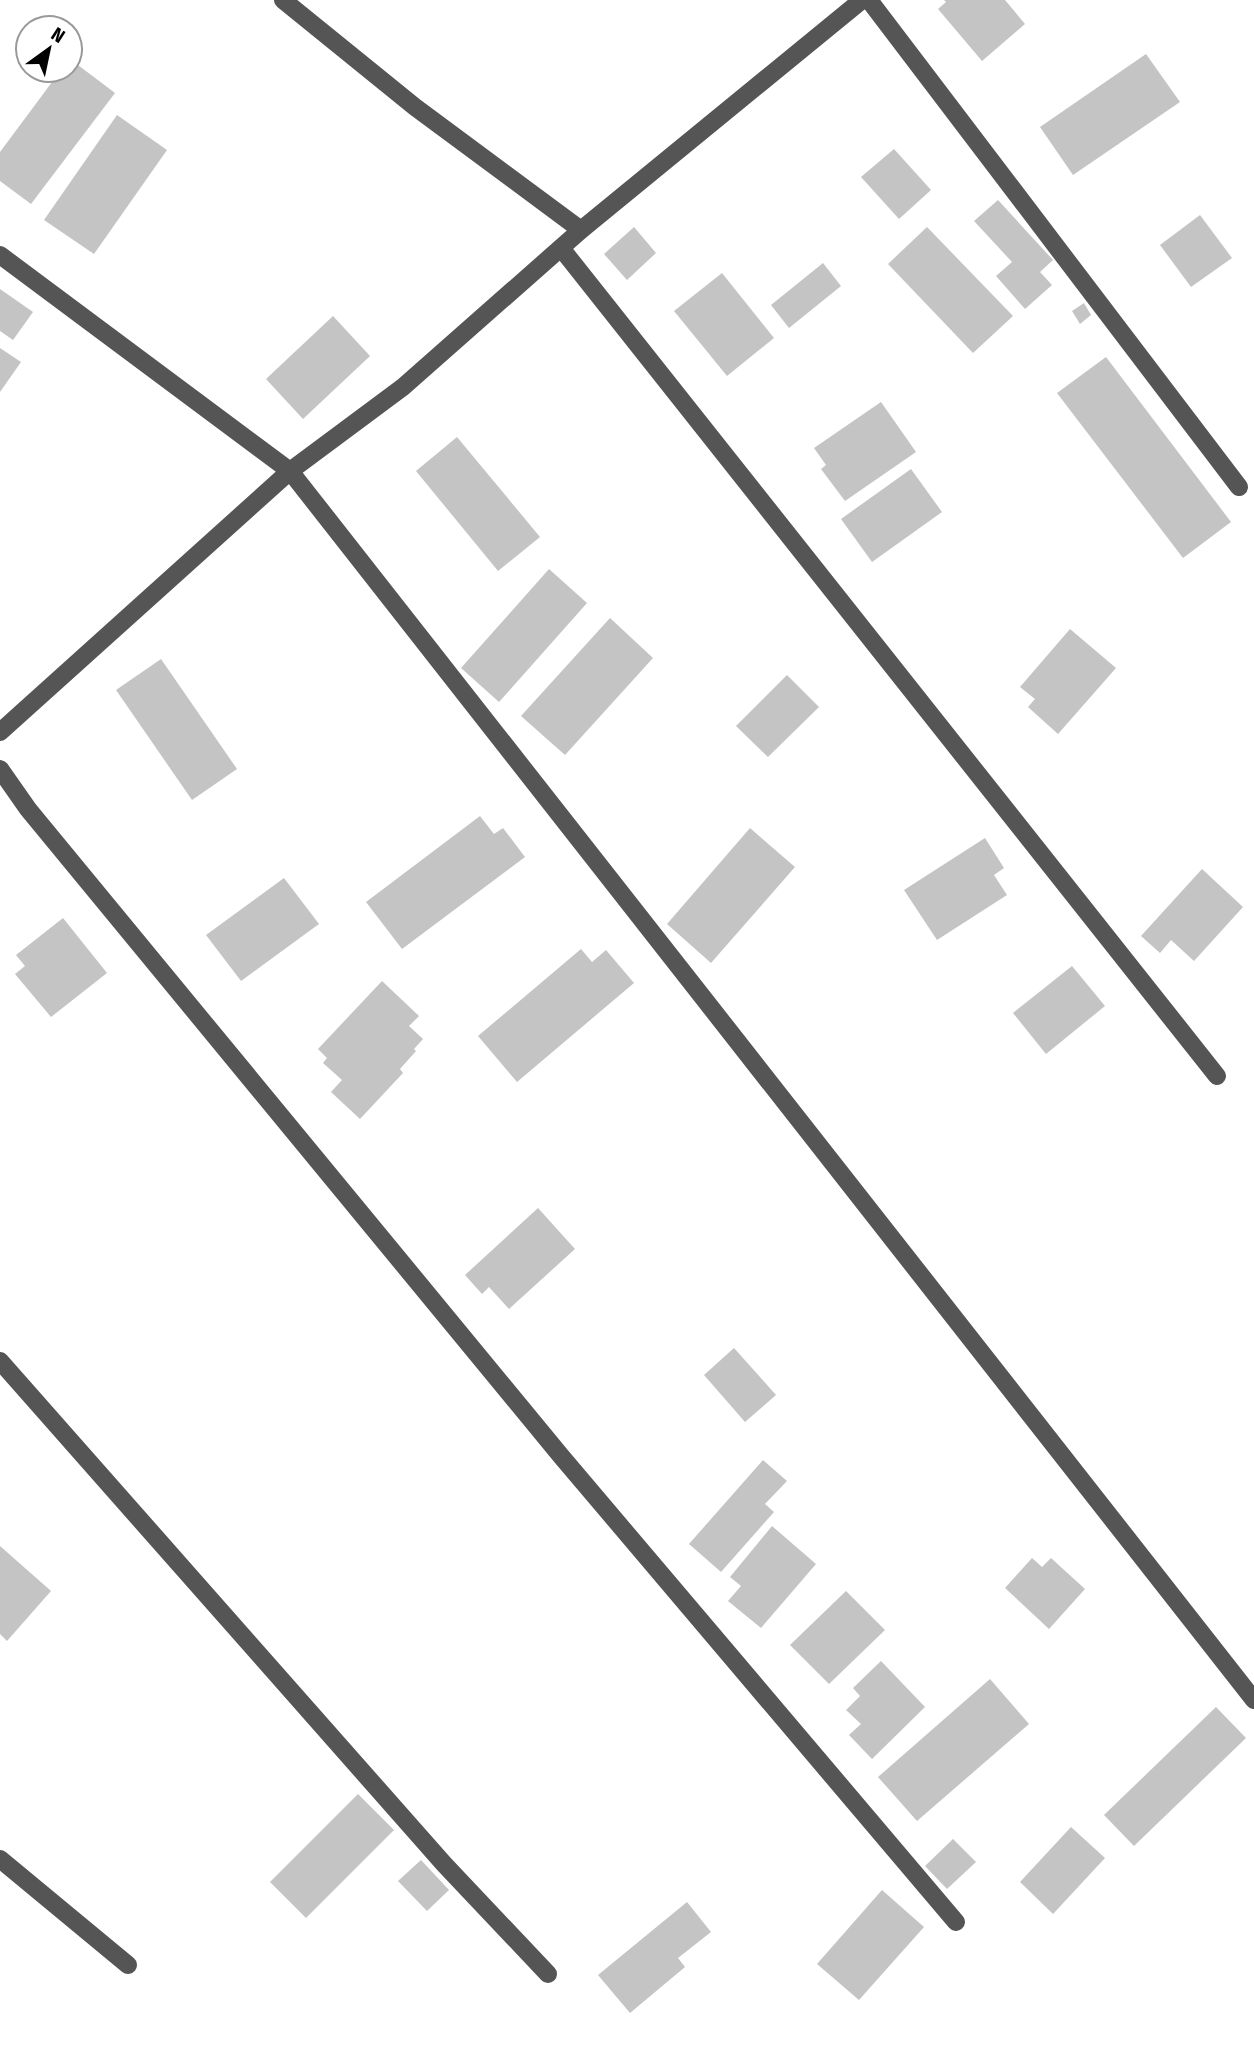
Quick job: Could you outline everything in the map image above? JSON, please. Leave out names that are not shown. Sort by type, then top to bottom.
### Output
[{"type":"street","points":[[283,0],[415,107],[581,230]]},
{"type":"street","points":[[0,732],[290,471],[403,387],[581,230],[862,0]]},
{"type":"street","points":[[869,0],[1240,487]]},
{"type":"street","points":[[561,248],[1217,1076]]},
{"type":"street","points":[[0,255],[290,471],[1254,1700]]},
{"type":"street","points":[[0,769],[37,820],[552,1446],[956,1922]]},
{"type":"street","points":[[0,1361],[444,1864],[548,1974]]},
{"type":"street","points":[[0,1859],[128,1965]]},
{"type":"building","points":[[944,0],[1005,0],[1025,24],[982,61],[938,9],[946,2]]},
{"type":"building","points":[[1146,54],[1180,102],[1073,175],[1040,127]]},
{"type":"building","points":[[84,70],[115,93],[31,204],[0,181],[0,152],[51,84],[84,84]]},
{"type":"building","points":[[117,115],[167,150],[94,254],[44,220]]},
{"type":"building","points":[[894,149],[931,190],[899,219],[861,177]]},
{"type":"building","points":[[998,200],[1053,260],[1040,272],[1052,285],[1025,309],[996,276],[1012,262],[974,221]]},
{"type":"building","points":[[1200,215],[1232,258],[1191,287],[1160,245]]},
{"type":"building","points":[[634,227],[656,253],[627,280],[604,254]]},
{"type":"building","points":[[927,227],[1013,316],[973,353],[888,264]]},
{"type":"building","points":[[823,263],[841,286],[789,328],[771,305]]},
{"type":"building","points":[[722,273],[774,338],[727,376],[674,311]]},
{"type":"building","points":[[0,289],[33,312],[13,340],[0,331]]},
{"type":"building","points":[[1084,303],[1091,315],[1080,324],[1072,311]]},
{"type":"building","points":[[333,316],[370,356],[303,419],[266,379]]},
{"type":"building","points":[[0,348],[21,362],[0,392]]},
{"type":"building","points":[[1106,357],[1231,522],[1183,558],[1057,393]]},
{"type":"building","points":[[881,402],[916,452],[845,501],[821,469],[826,465],[814,448]]},
{"type":"building","points":[[457,437],[540,537],[498,571],[416,471]]},
{"type":"building","points":[[911,469],[942,512],[872,562],[841,519]]},
{"type":"building","points":[[549,569],[587,603],[499,702],[461,668]]},
{"type":"building","points":[[610,618],[653,658],[565,755],[521,716]]},
{"type":"building","points":[[1070,629],[1116,668],[1058,734],[1028,707],[1035,699],[1020,687]]},
{"type":"building","points":[[161,659],[237,769],[192,800],[116,690]]},
{"type":"building","points":[[787,675],[819,707],[768,757],[736,726]]},
{"type":"building","points":[[480,816],[494,834],[503,828],[525,857],[402,949],[366,902]]},
{"type":"building","points":[[750,828],[795,867],[711,963],[667,924]]},
{"type":"building","points":[[985,838],[1004,868],[994,875],[1007,895],[937,940],[904,890]]},
{"type":"building","points":[[1202,869],[1243,907],[1194,961],[1171,940],[1160,953],[1141,936]]},
{"type":"building","points":[[284,878],[319,924],[241,981],[206,935]]},
{"type":"building","points":[[63,918],[107,973],[51,1017],[15,974],[25,966],[16,955]]},
{"type":"building","points":[[581,949],[592,962],[606,950],[634,983],[517,1082],[478,1036]]},
{"type":"building","points":[[1072,966],[1105,1006],[1046,1054],[1013,1013]]},
{"type":"building","points":[[382,981],[419,1016],[409,1026],[423,1039],[400,1069],[403,1073],[360,1119],[331,1092],[342,1080],[323,1063],[327,1058],[318,1049]]},
{"type":"building","points":[[538,1208],[575,1249],[509,1309],[489,1287],[482,1294],[465,1275]]},
{"type":"building","points":[[734,1348],[776,1395],[745,1422],[704,1375]]},
{"type":"building","points":[[763,1460],[787,1481],[765,1504],[774,1512],[721,1572],[689,1544]]},
{"type":"building","points":[[772,1526],[816,1564],[761,1628],[728,1601],[741,1586],[730,1577]]},
{"type":"building","points":[[0,1546],[51,1591],[7,1641],[0,1634]]},
{"type":"building","points":[[1032,1558],[1042,1567],[1051,1558],[1085,1589],[1049,1629],[1005,1588]]},
{"type":"building","points":[[846,1591],[885,1630],[829,1684],[790,1645]]},
{"type":"building","points":[[881,1661],[925,1707],[872,1759],[849,1735],[861,1724],[846,1710],[860,1696],[853,1688]]},
{"type":"building","points":[[990,1679],[1029,1724],[917,1821],[878,1777]]},
{"type":"building","points":[[1216,1707],[1246,1738],[1134,1846],[1104,1815]]},
{"type":"building","points":[[358,1794],[394,1830],[306,1918],[270,1882]]},
{"type":"building","points":[[1071,1827],[1105,1858],[1053,1914],[1020,1882]]},
{"type":"building","points":[[953,1839],[976,1862],[947,1889],[925,1866]]},
{"type":"building","points":[[421,1860],[449,1890],[427,1911],[398,1881]]},
{"type":"building","points":[[882,1890],[924,1927],[859,2000],[817,1964]]},
{"type":"building","points":[[687,1902],[711,1932],[678,1958],[685,1967],[630,2013],[598,1975]]}]
